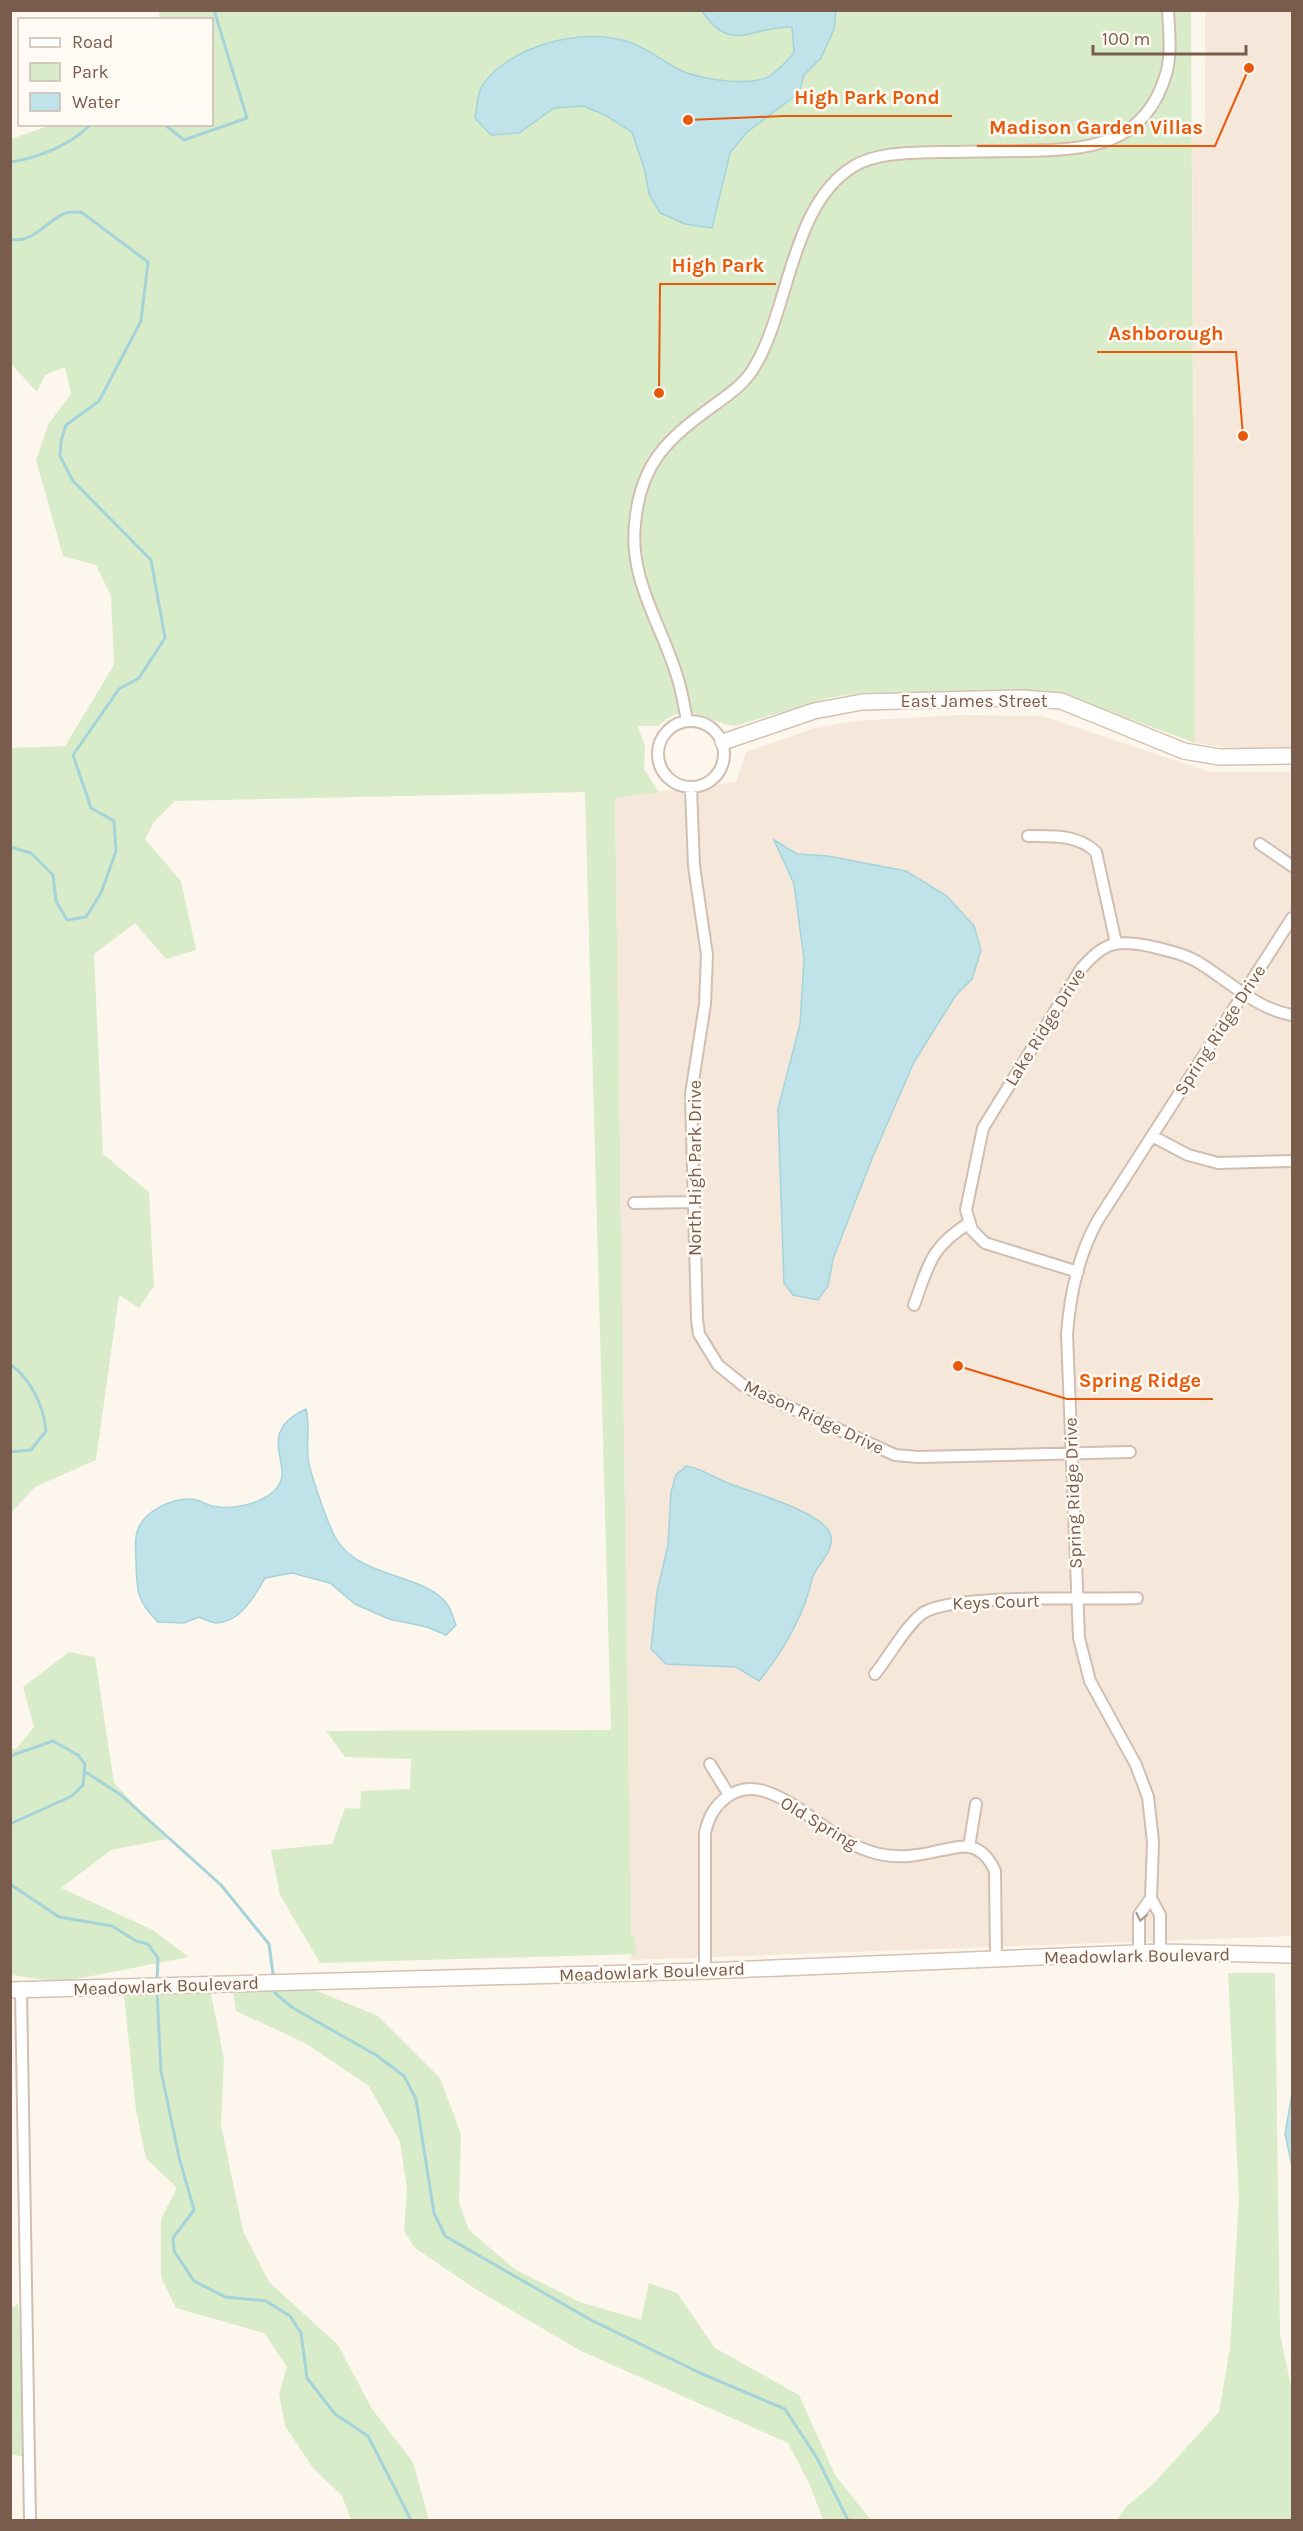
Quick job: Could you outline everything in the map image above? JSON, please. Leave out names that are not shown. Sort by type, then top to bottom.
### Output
[{"type":"street","points":[[687,721],[675,669],[640,583],[635,547],[638,499],[645,476],[667,442],[738,387],[754,369],[773,329],[808,223],[826,192],[855,165],[894,155],[1066,150],[1098,146],[1148,113],[1159,92],[1167,73],[1168,10]]},
{"type":"street","name":"East James Street","points":[[723,742],[814,711],[862,702],[1022,698],[1061,701],[1184,751],[1201,755],[1293,756]]},
{"type":"street","points":[[687,721],[708,724],[723,742],[724,754],[718,773],[703,784],[691,788],[679,784],[664,774],[657,748],[663,734],[670,727],[687,721]]},
{"type":"street","name":"North High Park Drive","points":[[691,788],[694,866],[707,956],[705,1004],[691,1094],[695,1299],[699,1334],[718,1365]]},
{"type":"street","points":[[1028,836],[1059,836],[1078,840],[1096,852],[1116,943],[1141,945],[1186,956],[1200,963],[1244,994],[1282,1013],[1293,1015]]},
{"type":"street","points":[[1260,844],[1293,866]]},
{"type":"street","name":"Spring Ridge Drive","points":[[1160,1952],[1160,1915],[1151,1898],[1153,1842],[1148,1797],[1136,1765],[1090,1681],[1079,1638],[1068,1334],[1072,1290],[1086,1241],[1293,918]]},
{"type":"street","name":"Lake Ridge Drive","points":[[969,1224],[966,1210],[967,1198],[983,1128],[1081,969],[1100,949],[1116,943]]},
{"type":"street","points":[[1152,1136],[1188,1155],[1218,1163],[1293,1161]]},
{"type":"street","points":[[634,1203],[694,1202]]},
{"type":"street","points":[[914,1305],[934,1253],[947,1238],[969,1224],[979,1238],[992,1246],[1078,1272]]},
{"type":"street","name":"Mason Ridge Drive","points":[[718,1365],[744,1386],[895,1455],[918,1457],[1130,1452]]},
{"type":"street","name":"Keys Court","points":[[875,1674],[917,1618],[941,1605],[960,1602],[1137,1598]]},
{"type":"street","points":[[705,1971],[705,1833],[712,1811],[729,1795],[710,1764]]},
{"type":"street","name":"Old Spring","points":[[729,1795],[739,1790],[768,1792],[846,1842],[879,1854],[921,1855],[969,1846]]},
{"type":"street","points":[[976,1804],[969,1846],[983,1853],[995,1871],[996,1959]]},
{"type":"street","name":"Spring Ridge Drive","points":[[1138,1953],[1139,1915],[1151,1898]]},
{"type":"street","name":"Meadowlark Boulevard","points":[[16,1990],[705,1971],[1160,1952],[1293,1955]]},
{"type":"street","points":[[16,1990],[30,2520]]},
{"type":"shaded area","points":[[1205,11],[1292,11],[1292,749],[1252,751],[1195,743],[1192,129],[1205,128]]},
{"type":"shaded area","points":[[958,715],[1042,716],[1210,772],[1292,772],[1292,1936],[631,1960],[615,797],[736,782],[746,752],[815,728],[854,721]]},
{"type":"green space","points":[[159,11],[1191,11],[1195,743],[1065,695],[1037,690],[859,693],[829,698],[735,726],[688,712],[679,713],[658,726],[638,726],[645,747],[644,769],[659,792],[615,798],[631,1935],[625,1934],[634,1936],[636,1954],[320,1963],[280,1895],[271,1850],[332,1844],[345,1808],[360,1809],[361,1791],[410,1789],[411,1759],[345,1757],[326,1731],[611,1730],[585,792],[175,801],[154,822],[145,839],[181,881],[196,950],[166,959],[135,923],[94,954],[103,1154],[149,1192],[154,1286],[139,1308],[119,1295],[96,1460],[35,1487],[11,1513],[11,748],[65,746],[114,665],[111,596],[96,565],[63,556],[36,460],[49,423],[71,394],[65,367],[45,375],[37,392],[11,364],[11,139],[48,126],[213,126],[213,18],[160,18]]},
{"type":"green space","points":[[69,1652],[95,1657],[114,1783],[167,1839],[111,1850],[61,1888],[151,1929],[189,1957],[61,1982],[11,1975],[11,1748],[16,1749],[34,1727],[23,1687]]},
{"type":"green space","points":[[1228,1973],[1275,1973],[1280,2334],[1292,2391],[1292,2520],[1117,2520],[1126,2507],[1153,2484],[1219,2412],[1230,2348],[1239,2199]]},
{"type":"green space","points":[[315,1990],[378,2016],[440,2078],[461,2134],[459,2203],[469,2230],[516,2270],[580,2302],[641,2320],[649,2283],[677,2293],[715,2348],[799,2395],[835,2475],[871,2520],[823,2520],[810,2485],[788,2443],[581,2351],[477,2290],[415,2248],[404,2231],[407,2189],[400,2142],[369,2086],[305,2043],[236,2011],[233,1991]]},
{"type":"green space","points":[[211,1993],[224,2060],[221,2125],[243,2231],[269,2282],[338,2345],[372,2409],[413,2462],[429,2520],[351,2520],[342,2496],[313,2468],[285,2426],[279,2394],[287,2367],[264,2333],[176,2308],[161,2277],[161,2219],[177,2188],[146,2158],[136,2110],[124,1996]]},
{"type":"green space","points":[[18,2304],[29,2458],[11,2454],[10,2309]]},
{"type":"water","points":[[702,11],[836,11],[834,29],[821,58],[804,75],[799,93],[746,133],[730,153],[712,228],[685,224],[660,213],[649,194],[645,171],[632,132],[605,115],[583,106],[554,108],[519,133],[491,135],[475,118],[480,89],[494,72],[527,50],[547,43],[589,36],[608,37],[640,47],[687,73],[725,81],[763,79],[774,73],[794,53],[792,27],[733,35],[723,32]]},
{"type":"water","points":[[774,840],[797,854],[828,856],[906,871],[947,896],[974,926],[981,950],[972,979],[956,995],[914,1062],[871,1161],[833,1259],[828,1286],[818,1300],[793,1295],[784,1283],[778,1109],[800,1024],[804,959],[794,884]]},
{"type":"water","points":[[306,1409],[309,1464],[320,1501],[335,1537],[346,1551],[359,1561],[423,1586],[437,1594],[448,1606],[456,1625],[446,1635],[427,1627],[389,1619],[355,1604],[330,1583],[292,1573],[265,1578],[246,1607],[225,1622],[215,1623],[199,1617],[184,1623],[158,1622],[145,1607],[139,1594],[136,1571],[136,1536],[142,1523],[160,1507],[184,1499],[194,1499],[212,1506],[227,1507],[252,1503],[273,1492],[280,1483],[282,1473],[278,1441],[281,1430],[290,1419]]},
{"type":"water","points":[[686,1466],[802,1511],[826,1527],[831,1536],[830,1547],[813,1576],[804,1606],[794,1628],[759,1681],[736,1667],[666,1664],[651,1649],[657,1592],[668,1545],[671,1492],[676,1475]]},
{"type":"water","points":[[1292,2094],[1292,2166],[1285,2134]]},
{"type":"waterway","points":[[166,126],[184,140],[247,118],[214,10]]},
{"type":"waterway","points":[[10,162],[54,149],[74,138],[89,126]]},
{"type":"waterway","points":[[10,239],[26,238],[66,213],[81,212],[148,262],[141,321],[99,401],[66,425],[61,441],[60,456],[73,481],[151,560],[165,638],[139,678],[119,689],[73,755],[91,808],[114,821],[116,851],[101,893],[86,917],[67,920],[56,901],[53,875],[31,853],[10,847]]},
{"type":"waterway","points":[[10,1364],[24,1377],[35,1394],[46,1431],[31,1450],[10,1452]]},
{"type":"waterway","points":[[10,1756],[53,1741],[78,1755],[85,1764],[83,1785],[72,1796],[10,1824]]},
{"type":"waterway","points":[[84,1771],[121,1795],[221,1885],[269,1944],[273,1974]]},
{"type":"waterway","points":[[10,1884],[59,1917],[112,1926],[136,1941],[148,1944],[158,1958],[157,1981]]},
{"type":"waterway","points":[[157,1991],[161,2071],[179,2157],[194,2210],[173,2238],[174,2251],[194,2281],[225,2297],[266,2301],[290,2316],[301,2333],[307,2378],[335,2414],[368,2436],[411,2520]]},
{"type":"waterway","points":[[275,1993],[293,2008],[376,2055],[404,2076],[416,2099],[434,2213],[445,2236],[591,2320],[700,2373],[785,2409],[817,2458],[848,2520]]},
{"type":"place","name":"Madison Garden Villas","points":[[1249,68]]},
{"type":"place","name":"High Park Pond","points":[[688,120]]},
{"type":"place","name":"High Park","points":[[659,393]]},
{"type":"place","name":"Ashborough","points":[[1243,436]]},
{"type":"place","name":"Spring Ridge","points":[[958,1366]]}]
